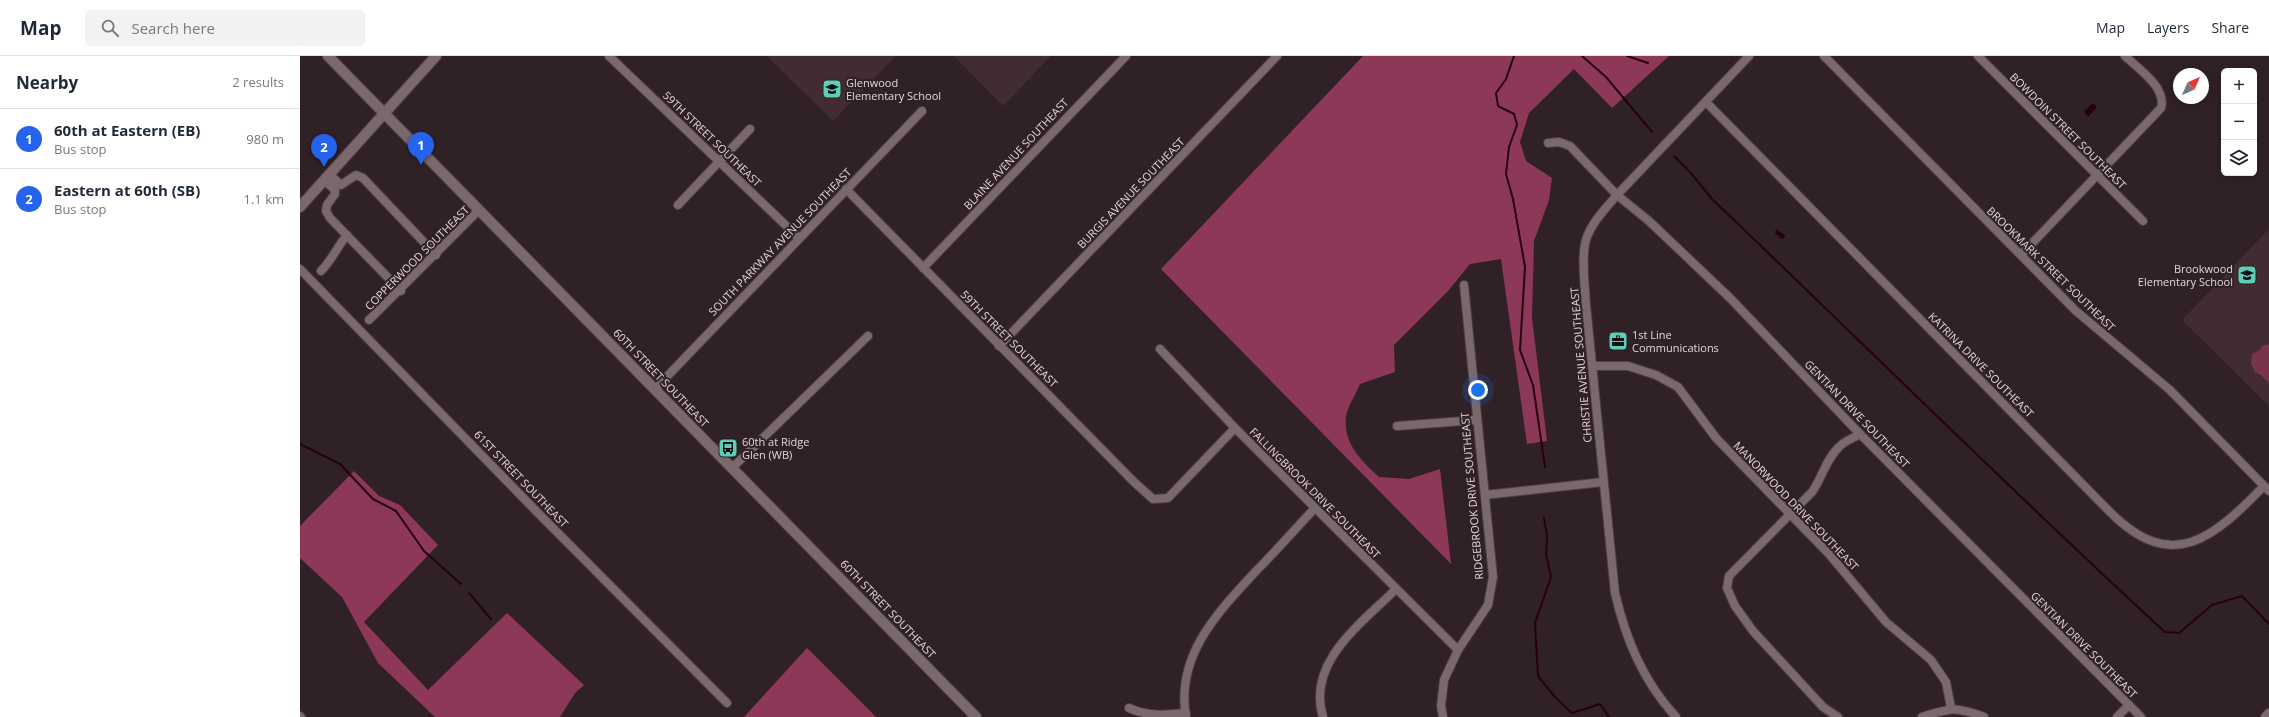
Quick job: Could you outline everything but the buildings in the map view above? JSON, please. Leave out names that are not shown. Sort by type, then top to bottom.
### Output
[{"type":"main road","name":"60TH STREET SOUTHEAST","points":[[328,56],[976,717]]},
{"type":"main road","points":[[300,207],[436,56]]},
{"type":"main road","points":[[2266,717],[2269,714]]},
{"type":"street","name":"59TH STREET SOUTHEAST","points":[[610,56],[799,238]]},
{"type":"street","name":"BLAINE AVENUE SOUTHEAST","points":[[923,268],[1126,56]]},
{"type":"street","name":"BURGIS AVENUE SOUTHEAST","points":[[1000,346],[1278,56]]},
{"type":"street","name":"CHRISTIE AVENUE SOUTHEAST","points":[[1676,717],[1664,703],[1641,669],[1621,619],[1615,593],[1584,277],[1586,240],[1599,215],[1617,194],[1749,56]]},
{"type":"street","name":"BROOKMARK STREET SOUTHEAST","points":[[1824,56],[2093,327],[2148,370],[2170,390],[2266,488]]},
{"type":"street","name":"BOWDOIN STREET SOUTHEAST","points":[[1978,56],[2143,221]]},
{"type":"street","points":[[2021,255],[2096,175],[2158,113],[2163,101],[2161,93],[2125,56]]},
{"type":"street","name":"KATRINA DRIVE SOUTHEAST","points":[[1706,102],[2118,520],[2136,535],[2155,542],[2174,545],[2196,542],[2226,524],[2266,488]]},
{"type":"street","name":"SOUTH PARKWAY AVENUE SOUTHEAST","points":[[655,389],[922,111]]},
{"type":"street","points":[[678,205],[750,130]]},
{"type":"street","name":"GENTIAN DRIVE SOUTHEAST","points":[[1548,143],[1559,142],[1570,146],[1617,194],[1649,220],[1728,297],[1860,434],[2141,717]]},
{"type":"street","points":[[327,178],[341,185],[352,176],[356,175],[363,178],[436,254]]},
{"type":"street","points":[[327,178],[335,190],[335,194],[327,205],[326,211],[401,291]]},
{"type":"street","name":"59TH STREET SOUTHEAST","points":[[846,189],[1147,495],[1159,499],[1168,498],[1235,428]]},
{"type":"street","name":"COPPERWOOD SOUTHEAST","points":[[369,320],[401,291],[479,210]]},
{"type":"street","points":[[321,271],[329,262],[336,247],[347,235]]},
{"type":"street","name":"61ST STREET SOUTHEAST","points":[[300,269],[727,703]]},
{"type":"street","name":"RIDGEBROOK DRIVE SOUTHEAST","points":[[1443,717],[1442,706],[1444,680],[1458,650],[1488,605],[1493,577],[1476,420],[1464,285]]},
{"type":"street","points":[[732,468],[868,336]]},
{"type":"street","name":"FALLINGBROOK DRIVE SOUTHEAST","points":[[1160,349],[1235,428],[1458,650]]},
{"type":"street","name":"MANORWOOD DRIVE SOUTHEAST","points":[[1592,366],[1628,366],[1656,375],[1678,387],[1716,438],[1849,575],[1886,622],[1931,660],[1946,682],[1951,708]]},
{"type":"street","points":[[1397,426],[1476,420]]},
{"type":"street","points":[[1838,717],[1823,707],[1753,631],[1735,606],[1727,588],[1729,576],[1812,492],[1821,479],[1827,463],[1839,446],[1860,434]]},
{"type":"street","points":[[1485,495],[1603,482]]},
{"type":"street","points":[[1129,708],[1144,715],[1186,715],[1187,680],[1203,634],[1230,598],[1315,508]]},
{"type":"street","points":[[1322,717],[1320,690],[1323,673],[1333,652],[1396,589]]},
{"type":"street","points":[[2117,717],[2128,705]]},
{"type":"street","points":[[1922,717],[1951,708],[1970,711],[1984,717]]},
{"type":"shaded area","name":"Glenwood Elementary School","points":[[767,56],[896,56],[833,121]]},
{"type":"shaded area","name":"Glenwood Elementary School","points":[[954,56],[1051,56],[1003,106]]},
{"type":"shaded area","points":[[1363,56],[1669,56],[1612,108],[1574,69],[1529,113],[1520,142],[1526,161],[1552,178],[1549,200],[1534,241],[1532,318],[1547,441],[1527,444],[1501,259],[1470,264],[1448,291],[1394,345],[1395,372],[1360,384],[1348,408],[1346,426],[1350,443],[1360,458],[1379,477],[1409,479],[1440,469],[1451,564],[1161,269]]},
{"type":"shaded area","points":[[2093,103],[2097,107],[2088,117],[2084,111]]},
{"type":"shaded area","points":[[1776,229],[1785,235],[1784,238],[1782,239],[1775,233]]},
{"type":"shaded area","name":"Brookwood Elementary School","points":[[2269,229],[2269,406],[2182,320]]},
{"type":"shaded area","points":[[2269,344],[2269,384],[2261,375],[2255,372],[2251,363],[2252,354],[2260,350],[2262,346]]},
{"type":"shaded area","points":[[354,471],[379,496],[400,505],[438,545],[364,622],[428,690],[507,613],[584,685],[575,693],[560,717],[435,717],[378,663],[342,597],[300,558],[300,526]]},
{"type":"shaded area","points":[[807,648],[876,717],[744,717]]},
{"type":"waterway","points":[[1514,56],[1506,79],[1496,93],[1498,106],[1514,114],[1517,125],[1509,147],[1506,174],[1513,199],[1525,267],[1520,350],[1533,385],[1545,467]]},
{"type":"waterway","points":[[1582,56],[1606,77],[1652,132]]},
{"type":"waterway","points":[[1627,56],[1648,63]]},
{"type":"waterway","points":[[1674,156],[1691,173],[1712,199],[1994,471],[2165,632],[2179,633],[2212,605],[2242,596],[2269,624]]},
{"type":"waterway","points":[[300,444],[340,464],[373,499],[396,511],[424,551],[461,584]]},
{"type":"waterway","points":[[1544,518],[1547,536],[1546,554],[1551,577],[1535,623],[1538,676],[1555,697],[1572,713],[1600,704],[1609,717]]},
{"type":"waterway","points":[[469,593],[491,619]]},
{"type":"place","name":"Glenwood Elementary School","points":[[832,89]]},
{"type":"place","name":"60th at Eastern (EB)","points":[[421,165]]},
{"type":"place","name":"Eastern at 60th (SB)","points":[[324,167]]},
{"type":"place","name":"Brookwood Elementary School","points":[[2247,275]]},
{"type":"place","name":"1st Line Communications","points":[[1618,341]]},
{"type":"place","name":"60th at Ridge Glen (WB)","points":[[728,448]]}]
